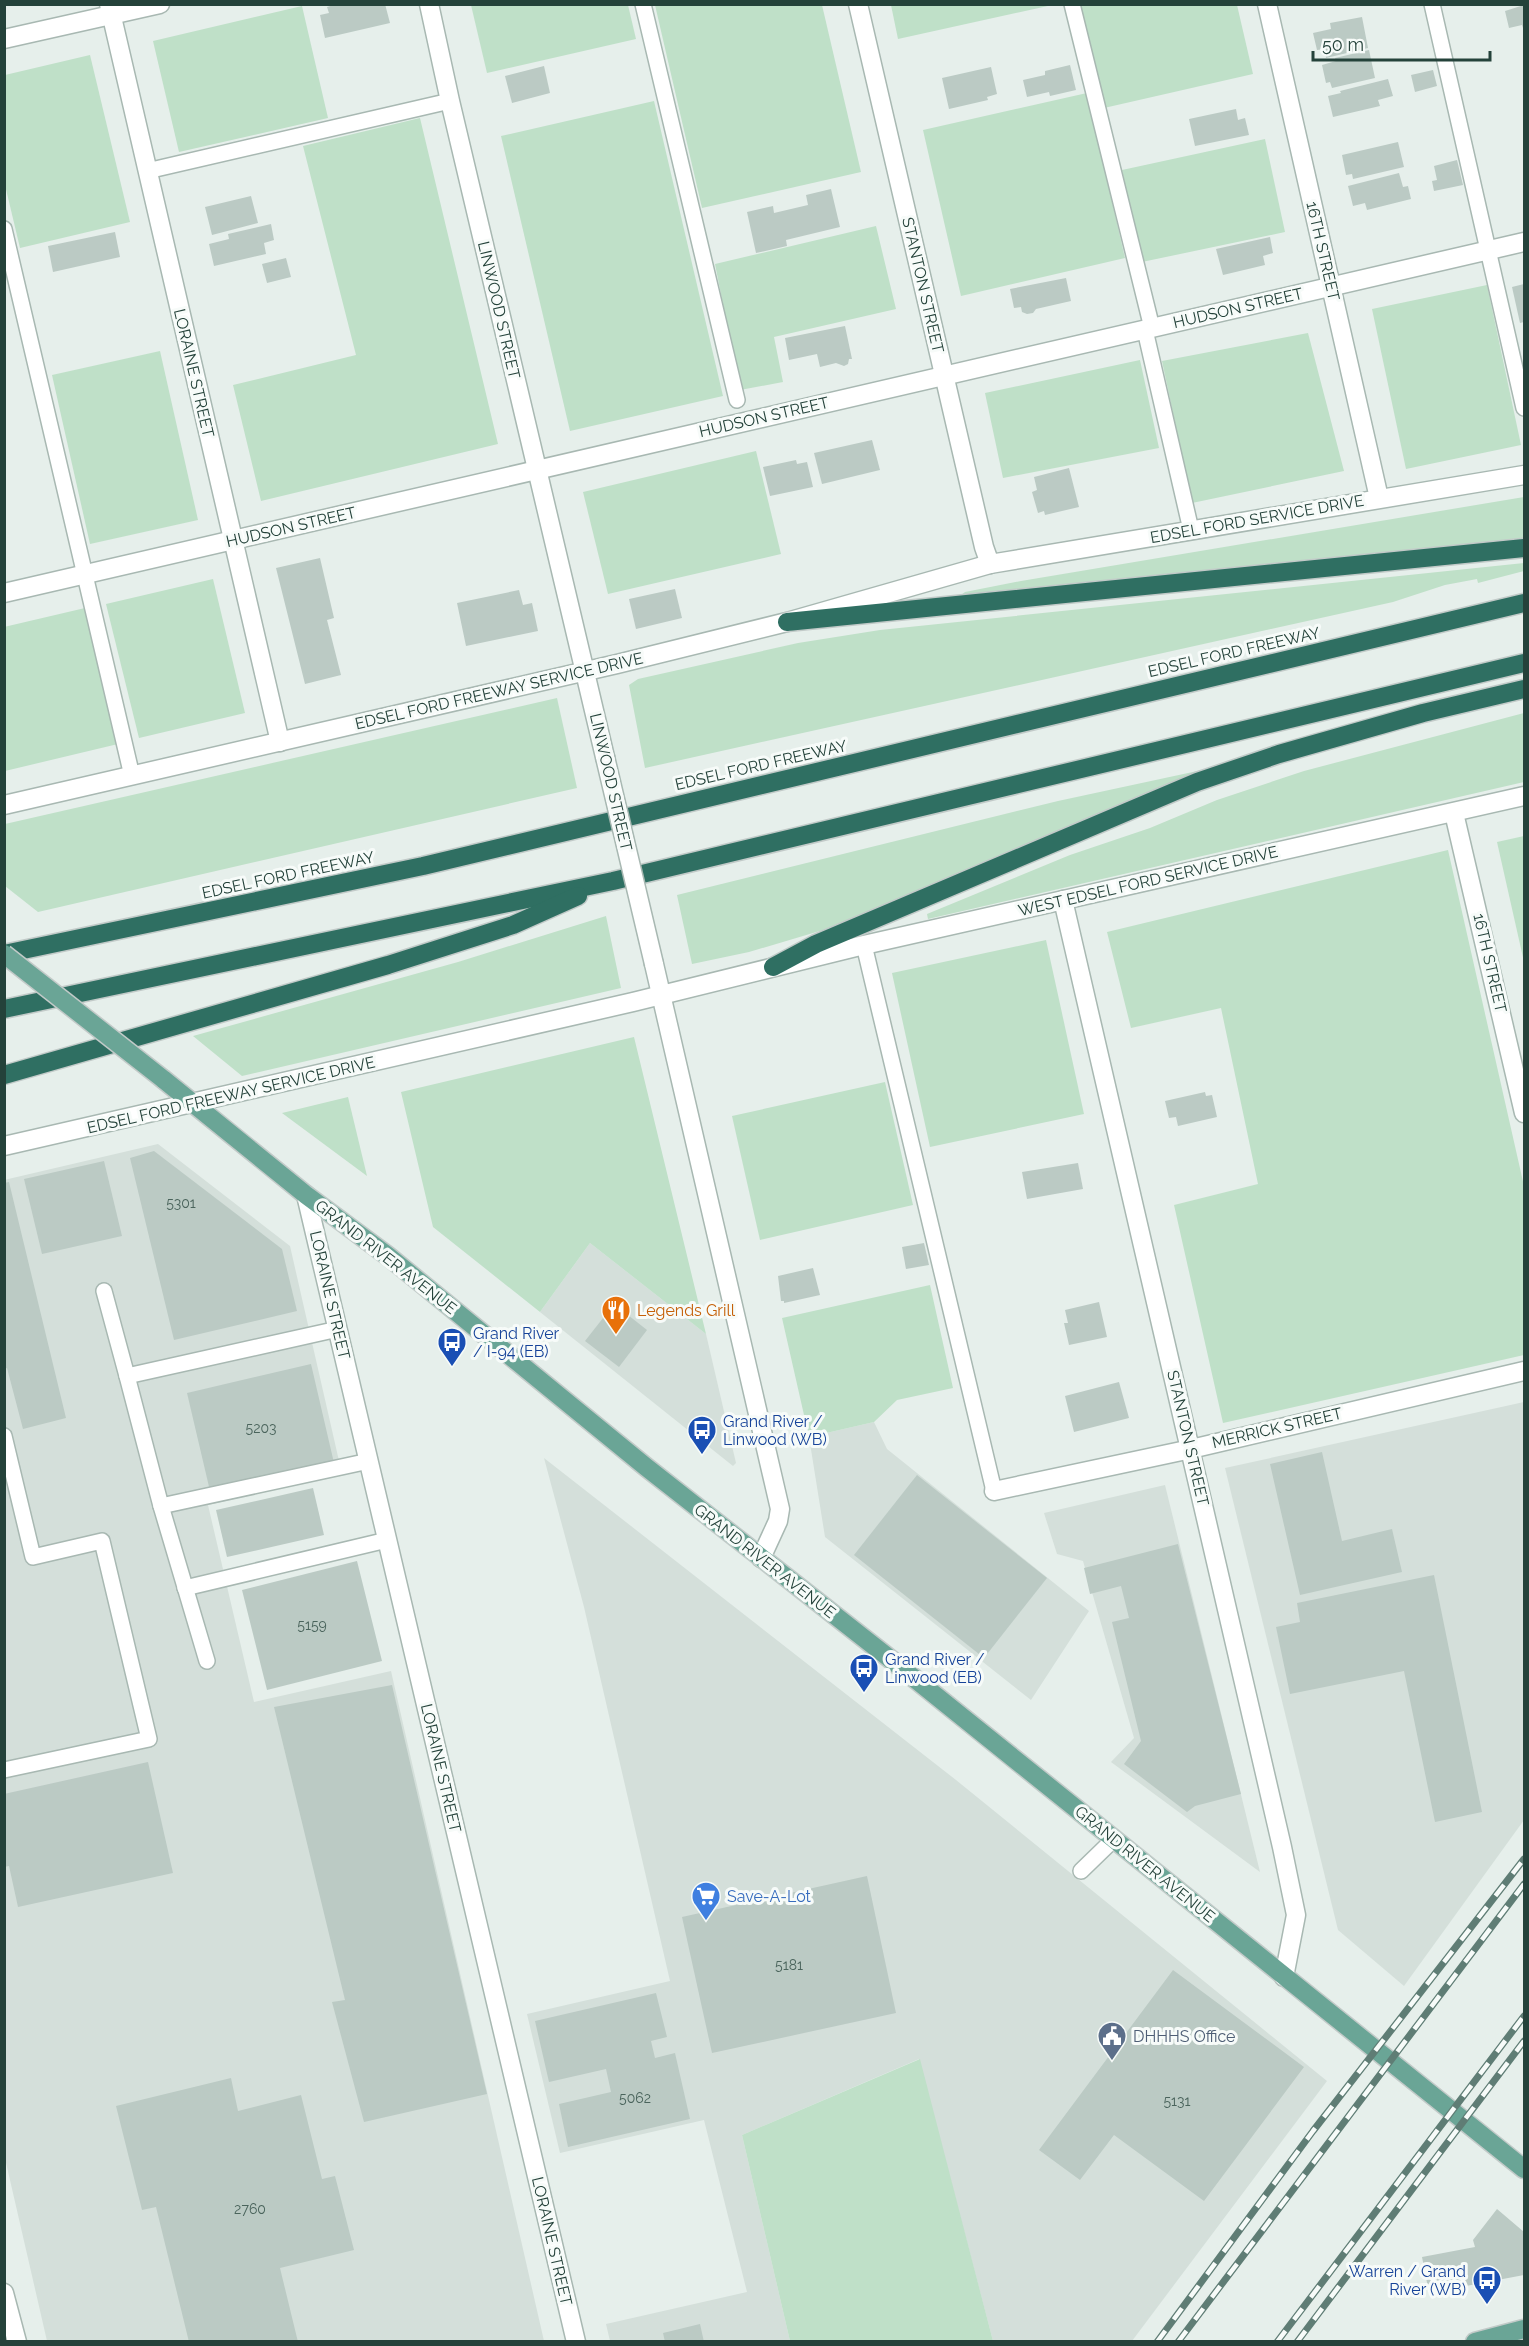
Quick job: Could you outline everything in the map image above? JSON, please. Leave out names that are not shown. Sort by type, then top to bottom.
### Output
[{"type":"highway","points":[[788,621],[1524,548]]},
{"type":"highway","name":"EDSEL FORD FREEWAY","points":[[4,954],[423,866],[1524,603]]},
{"type":"highway","points":[[4,1009],[613,881],[1524,663]]},
{"type":"highway","points":[[773,967],[816,944],[1197,782],[1279,754],[1423,713],[1524,689]]},
{"type":"highway","points":[[4,1075],[388,965],[513,925],[613,881]]},
{"type":"main road","name":"GRAND RIVER AVENUE","points":[[4,954],[306,1195],[397,1263],[646,1467],[1524,2169]]},
{"type":"main road","points":[[1475,2342],[1524,2330]]},
{"type":"street","points":[[4,39],[110,10],[159,4]]},
{"type":"street","name":"LINWOOD STREET","points":[[429,4],[780,1509],[778,1521],[761,1558]]},
{"type":"street","name":"STANTON STREET","points":[[858,4],[984,547],[990,564]]},
{"type":"street","name":"16TH STREET","points":[[1267,4],[1379,498]]},
{"type":"street","name":"LORAINE STREET","points":[[110,10],[280,742]]},
{"type":"street","name":"HUDSON STREET","points":[[4,593],[1524,242]]},
{"type":"street","name":"EDSEL FORD SERVICE DRIVE","points":[[990,564],[1524,475]]},
{"type":"street","name":"EDSEL FORD FREEWAY SERVICE DRIVE","points":[[4,805],[584,672],[788,621],[990,564]]},
{"type":"street","name":"WEST EDSEL FORD SERVICE DRIVE","points":[[773,967],[1524,796]]},
{"type":"street","name":"16TH STREET","points":[[1454,813],[1524,1113]]},
{"type":"street","name":"STANTON STREET","points":[[1063,900],[1191,1449],[1296,1915],[1284,1977]]},
{"type":"street","name":"EDSEL FORD FREEWAY SERVICE DRIVE","points":[[4,1146],[661,995],[773,967]]},
{"type":"street","name":"LORAINE STREET","points":[[306,1195],[576,2342]]},
{"type":"street","name":"MERRICK STREET","points":[[994,1491],[1191,1449],[1524,1371]]},
{"type":"street","points":[[4,2293],[17,2342]]},
{"type":"lane","points":[[643,4],[737,400]]},
{"type":"lane","points":[[1072,4],[1149,329],[1191,530]]},
{"type":"lane","points":[[1432,4],[1524,408]]},
{"type":"lane","points":[[147,171],[450,101]]},
{"type":"lane","points":[[4,229],[132,776]]},
{"type":"lane","points":[[864,945],[994,1491]]},
{"type":"lane","points":[[104,1291],[161,1506],[207,1661]]},
{"type":"lane","points":[[127,1376],[338,1329]]},
{"type":"lane","points":[[4,1436],[33,1557],[102,1541],[149,1739],[4,1770]]},
{"type":"lane","points":[[161,1506],[369,1461]]},
{"type":"lane","points":[[185,1588],[387,1540]]},
{"type":"lane","points":[[1081,1871],[1114,1839]]},
{"type":"shaded area","points":[[158,1144],[290,1246],[342,1474],[208,1505],[254,1702],[391,1671],[544,2341],[47,2341],[4,2154],[4,1180]]},
{"type":"shaded area","points":[[590,1243],[706,1334],[736,1463],[733,1466],[540,1312]]},
{"type":"shaded area","points":[[1524,1402],[1524,1820],[1404,1986],[1338,1930],[1225,1468]]},
{"type":"shaded area","points":[[874,1422],[887,1449],[1089,1611],[1031,1700],[825,1537],[809,1437]]},
{"type":"shaded area","points":[[544,1458],[956,1780],[1327,2081],[1132,2341],[993,2341],[919,2059],[742,2135],[790,2341],[610,2341],[606,2324],[747,2292],[704,2120],[560,2153],[527,2014],[670,1981],[584,1607]]},
{"type":"shaded area","points":[[1165,1485],[1260,1872],[1111,1762],[1134,1738],[1083,1561],[1057,1554],[1044,1513]]},
{"type":"green space","points":[[891,4],[1057,4],[898,39],[891,5]]},
{"type":"green space","points":[[471,5],[628,5],[636,39],[487,73]]},
{"type":"green space","points":[[655,5],[822,5],[861,172],[702,208]]},
{"type":"green space","points":[[1080,5],[1237,5],[1253,74],[1104,108]]},
{"type":"green space","points":[[302,6],[328,118],[179,152],[153,41]]},
{"type":"green space","points":[[90,55],[130,222],[20,248],[5,185],[5,75]]},
{"type":"green space","points":[[1087,93],[1125,258],[961,296],[923,130]]},
{"type":"green space","points":[[654,101],[723,396],[570,431],[501,136]]},
{"type":"green space","points":[[420,118],[498,444],[261,501],[233,385],[356,355],[303,146]]},
{"type":"green space","points":[[1265,139],[1285,232],[1142,262],[1122,170]]},
{"type":"green space","points":[[876,226],[896,309],[774,337],[783,382],[740,390],[715,264]]},
{"type":"green space","points":[[1487,285],[1521,445],[1406,469],[1372,309]]},
{"type":"green space","points":[[1308,333],[1344,471],[1192,503],[1162,361]]},
{"type":"green space","points":[[160,351],[198,520],[90,544],[52,375]]},
{"type":"green space","points":[[1140,360],[1159,448],[1003,478],[985,393]]},
{"type":"green space","points":[[756,451],[781,554],[608,594],[583,492]]},
{"type":"green space","points":[[1524,497],[1524,540],[963,599],[961,595],[965,592],[1021,581]]},
{"type":"green space","points":[[1524,563],[1524,571],[1478,583],[1477,579],[1445,585],[1393,602],[645,768],[629,685],[638,679],[798,643],[880,630]]},
{"type":"green space","points":[[213,579],[245,713],[139,738],[106,604]]},
{"type":"green space","points":[[85,608],[118,744],[5,771],[4,627]]},
{"type":"green space","points":[[557,698],[577,788],[38,912],[5,886],[5,824]]},
{"type":"green space","points":[[1524,713],[1524,782],[928,919],[927,914],[1070,855],[1150,828],[1217,800],[1304,771]]},
{"type":"green space","points":[[1216,767],[823,930],[749,952],[692,964],[677,895],[1058,801]]},
{"type":"green space","points":[[1524,836],[1524,962],[1497,842]]},
{"type":"green space","points":[[1448,850],[1524,1186],[1524,1355],[1223,1423],[1174,1205],[1258,1184],[1221,1008],[1131,1028],[1107,932]]},
{"type":"green space","points":[[606,916],[621,988],[242,1076],[193,1036],[458,962]]},
{"type":"green space","points":[[1046,940],[1084,1114],[930,1147],[892,973]]},
{"type":"green space","points":[[634,1037],[706,1334],[590,1243],[540,1312],[433,1227],[401,1092]]},
{"type":"green space","points":[[885,1082],[913,1205],[760,1240],[732,1116]]},
{"type":"green space","points":[[348,1097],[367,1176],[282,1113]]},
{"type":"green space","points":[[930,1285],[953,1388],[897,1400],[874,1422],[809,1437],[782,1318]]},
{"type":"green space","points":[[920,2059],[993,2341],[790,2341],[742,2135]]},
{"type":"building","points":[[337,4],[385,4],[390,23],[325,38],[320,15],[329,13],[327,7]]},
{"type":"building","points":[[1524,5],[1524,31],[1522,25],[1509,28],[1505,11]]},
{"type":"building","points":[[1362,17],[1368,48],[1326,58],[1325,49],[1317,50],[1313,33],[1331,29],[1330,23]]},
{"type":"building","points":[[1369,50],[1375,78],[1332,88],[1330,82],[1326,83],[1322,65],[1336,61],[1335,58]]},
{"type":"building","points":[[1070,65],[1076,90],[1050,96],[1049,92],[1027,97],[1023,80],[1045,75],[1045,71]]},
{"type":"building","points":[[544,66],[550,93],[512,103],[505,76]]},
{"type":"building","points":[[991,67],[997,94],[987,97],[988,100],[949,109],[942,78]]},
{"type":"building","points":[[1433,70],[1437,86],[1415,92],[1411,75]]},
{"type":"building","points":[[1388,79],[1393,96],[1378,100],[1380,106],[1333,117],[1328,96]]},
{"type":"building","points":[[1236,109],[1238,120],[1245,118],[1249,135],[1195,146],[1189,119]]},
{"type":"building","points":[[1398,142],[1404,167],[1353,179],[1352,174],[1346,175],[1342,155]]},
{"type":"building","points":[[1457,160],[1463,185],[1434,191],[1432,181],[1437,180],[1434,166]]},
{"type":"building","points":[[1399,173],[1403,187],[1408,186],[1411,199],[1367,210],[1365,203],[1353,206],[1348,186]]},
{"type":"building","points":[[831,189],[840,227],[786,240],[787,246],[756,253],[747,212],[773,206],[774,213],[808,205],[806,195]]},
{"type":"building","points":[[251,196],[258,223],[212,235],[205,207]]},
{"type":"building","points":[[271,224],[274,240],[264,243],[266,254],[214,266],[209,244],[229,239],[228,234]]},
{"type":"building","points":[[115,232],[120,257],[53,272],[48,246]]},
{"type":"building","points":[[1270,237],[1273,253],[1263,256],[1265,265],[1223,275],[1216,249]]},
{"type":"building","points":[[286,258],[291,277],[267,283],[262,264]]},
{"type":"building","points":[[1066,278],[1071,301],[1036,309],[1033,313],[1027,314],[1022,312],[1021,307],[1014,308],[1010,289]]},
{"type":"building","points":[[1524,284],[1524,322],[1520,323],[1512,287]]},
{"type":"building","points":[[845,326],[852,359],[849,359],[848,364],[844,366],[836,363],[820,367],[817,354],[789,360],[785,338]]},
{"type":"building","points":[[872,440],[880,470],[822,484],[814,453]]},
{"type":"building","points":[[796,460],[797,464],[807,462],[813,487],[770,496],[763,467]]},
{"type":"building","points":[[1069,468],[1079,507],[1045,515],[1044,511],[1038,513],[1032,492],[1037,490],[1034,477]]},
{"type":"building","points":[[320,558],[334,618],[327,620],[341,675],[305,684],[276,568]]},
{"type":"building","points":[[675,589],[682,618],[636,629],[629,599]]},
{"type":"building","points":[[519,590],[523,605],[532,603],[538,631],[466,646],[457,603]]},
{"type":"building","points":[[1205,1092],[1206,1096],[1212,1095],[1217,1117],[1178,1126],[1176,1117],[1169,1118],[1165,1101]]},
{"type":"building","points":[[154,1151],[282,1249],[297,1311],[174,1340],[130,1158]]},
{"type":"building","points":[[104,1161],[122,1236],[42,1254],[24,1179]]},
{"type":"building","points":[[1078,1163],[1083,1189],[1027,1199],[1022,1172]]},
{"type":"building","points":[[9,1182],[66,1418],[23,1429],[7,1368],[4,1369],[4,1183]]},
{"type":"building","points":[[924,1243],[929,1265],[906,1269],[902,1247]]},
{"type":"building","points":[[813,1268],[820,1295],[784,1303],[781,1301],[778,1276]]},
{"type":"building","points":[[1099,1302],[1107,1337],[1069,1345],[1064,1323],[1068,1323],[1065,1310]]},
{"type":"building","name":"Legends Grill","points":[[614,1304],[647,1330],[619,1367],[585,1341]]},
{"type":"building","points":[[311,1364],[334,1463],[210,1491],[187,1393]]},
{"type":"building","points":[[1119,1382],[1129,1418],[1074,1432],[1065,1396]]},
{"type":"building","points":[[1322,1452],[1342,1541],[1392,1529],[1402,1572],[1300,1595],[1270,1464]]},
{"type":"building","points":[[917,1475],[1047,1578],[984,1658],[854,1555]]},
{"type":"building","points":[[313,1488],[324,1535],[227,1557],[216,1510]]},
{"type":"building","points":[[1178,1544],[1241,1794],[1195,1806],[1187,1812],[1124,1764],[1141,1741],[1112,1622],[1129,1618],[1121,1586],[1090,1594],[1084,1568]]},
{"type":"building","points":[[357,1561],[382,1661],[267,1690],[242,1590]]},
{"type":"building","points":[[1434,1575],[1482,1812],[1435,1822],[1404,1671],[1290,1694],[1276,1627],[1300,1622],[1297,1603]]},
{"type":"building","points":[[392,1685],[487,2094],[364,2122],[332,2002],[345,2000],[274,1707]]},
{"type":"building","points":[[148,1762],[173,1873],[18,1907],[9,1866],[4,1867],[4,1794]]},
{"type":"building","points":[[867,1876],[896,2013],[712,2053],[682,1917]]},
{"type":"building","points":[[1173,1970],[1304,2067],[1204,2201],[1114,2135],[1080,2180],[1039,2150]]},
{"type":"building","points":[[656,1993],[667,2037],[651,2041],[655,2058],[675,2053],[690,2119],[568,2147],[559,2104],[611,2092],[606,2069],[549,2082],[535,2021]]},
{"type":"building","points":[[231,2078],[238,2111],[301,2095],[322,2179],[335,2176],[354,2250],[280,2268],[298,2342],[189,2342],[156,2207],[142,2210],[116,2106]]},
{"type":"building","points":[[1497,2209],[1524,2232],[1524,2275],[1429,2293],[1422,2257],[1475,2247],[1473,2240]]},
{"type":"building","points":[[700,2324],[704,2342],[665,2342],[663,2333]]},
{"type":"railway","points":[[1157,2342],[1313,2131],[1524,1859]]},
{"type":"railway","points":[[1178,2342],[1524,1884]]},
{"type":"railway","points":[[1277,2342],[1524,2016]]},
{"type":"railway","points":[[1297,2342],[1524,2041]]},
{"type":"place","name":"Legends Grill","points":[[616,1336]]},
{"type":"place","name":"Grand River / I-94 (EB)","points":[[452,1368]]},
{"type":"place","name":"Grand River / Linwood (WB)","points":[[702,1456]]},
{"type":"place","name":"Grand River / Linwood (EB)","points":[[864,1694]]},
{"type":"place","name":"Save-A-Lot","points":[[706,1922]]},
{"type":"place","name":"DHHHS Office","points":[[1112,2062]]},
{"type":"place","name":"Warren / Grand River (WB)","points":[[1487,2306]]}]
